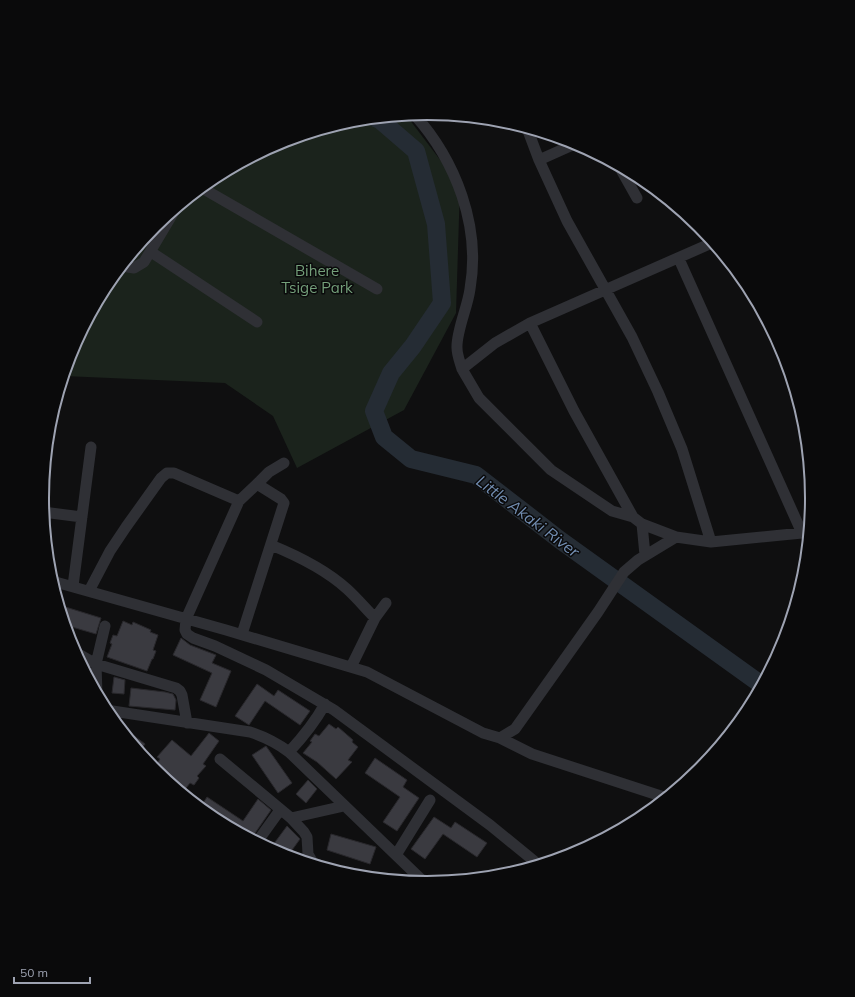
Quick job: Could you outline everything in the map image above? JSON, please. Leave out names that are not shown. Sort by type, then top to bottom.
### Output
[{"type":"street","points":[[420,120],[446,159],[455,176],[468,214],[473,256],[472,278],[469,298],[457,342],[457,350],[462,369],[479,398],[551,470],[612,511],[633,517],[642,524],[676,537],[711,542],[804,532]]},
{"type":"street","points":[[529,134],[539,160],[567,221],[632,337],[658,392],[682,449],[711,542]]},
{"type":"street","points":[[539,160],[568,147]]},
{"type":"street","points":[[624,176],[637,198]]},
{"type":"street","points":[[207,191],[377,289]]},
{"type":"street","points":[[128,267],[134,268],[144,262],[167,225]]},
{"type":"street","points":[[462,369],[495,343],[530,323],[679,259],[708,245]]},
{"type":"street","points":[[151,252],[257,322]]},
{"type":"street","points":[[679,259],[805,529]]},
{"type":"street","points":[[530,323],[574,412],[633,517]]},
{"type":"street","points":[[73,586],[91,447]]},
{"type":"street","points":[[284,463],[269,472],[239,501],[186,619],[185,630],[187,634],[266,670],[325,704],[484,820],[534,861]]},
{"type":"street","points":[[89,591],[110,551],[161,478],[167,473],[174,473],[239,501]]},
{"type":"street","points":[[242,634],[284,501],[257,484]]},
{"type":"street","points":[[50,513],[82,517]]},
{"type":"street","points":[[642,524],[645,555]]},
{"type":"street","points":[[500,738],[515,729],[624,572],[634,562],[676,537]]},
{"type":"street","points":[[270,545],[302,558],[332,578],[347,589],[375,618]]},
{"type":"street","points":[[59,583],[242,634],[373,674],[484,733],[500,738],[532,754],[661,796]]},
{"type":"street","points":[[351,667],[375,618],[386,603]]},
{"type":"street","points":[[97,682],[96,664],[105,626]]},
{"type":"street","points":[[84,657],[96,664],[176,688],[182,695],[187,723]]},
{"type":"street","points":[[289,752],[316,721],[325,704]]},
{"type":"street","points":[[115,711],[250,732],[265,737],[289,752],[418,877]]},
{"type":"street","points":[[220,759],[291,818],[304,832],[308,854],[310,858]]},
{"type":"street","points":[[396,855],[430,800]]},
{"type":"street","points":[[291,818],[344,806]]},
{"type":"street","points":[[260,838],[280,810]]},
{"type":"green space","name":"Bihere Tsige Park","points":[[410,121],[460,186],[456,313],[404,410],[297,468],[273,416],[225,383],[69,376],[88,331],[113,288],[127,268],[160,231],[197,198],[238,171],[260,159],[306,140],[354,127],[378,123]]},
{"type":"building","points":[[65,607],[101,618],[96,634],[72,627]]},
{"type":"building","points":[[123,621],[132,625],[133,622],[151,630],[150,632],[158,635],[153,650],[156,651],[147,671],[107,657],[112,644],[110,643],[113,635],[117,636]]},
{"type":"building","points":[[181,638],[190,645],[216,655],[212,663],[231,671],[216,707],[200,700],[212,673],[173,655]]},
{"type":"building","points":[[114,677],[125,680],[124,694],[112,693]]},
{"type":"building","points":[[257,684],[274,696],[278,690],[310,711],[300,725],[265,701],[249,725],[235,716]]},
{"type":"building","points":[[131,688],[173,694],[176,700],[175,710],[129,706]]},
{"type":"building","points":[[329,724],[336,729],[338,727],[353,740],[352,742],[358,747],[348,760],[352,762],[336,779],[317,762],[303,753],[312,742],[310,741],[315,734],[319,736]]},
{"type":"building","points":[[130,733],[145,744],[142,747]]},
{"type":"building","points":[[209,733],[219,741],[203,764],[206,766],[197,776],[199,778],[194,785],[190,783],[185,789],[157,763],[160,759],[157,757],[172,740],[191,756]]},
{"type":"building","points":[[266,746],[292,783],[278,793],[252,755]]},
{"type":"building","points":[[375,758],[407,780],[403,787],[419,798],[397,831],[383,822],[400,797],[365,773]]},
{"type":"building","points":[[308,780],[317,789],[306,803],[296,794]]},
{"type":"building","points":[[207,797],[243,821],[258,799],[271,810],[254,835],[203,803]]},
{"type":"building","points":[[434,817],[451,828],[455,822],[487,843],[477,857],[443,834],[425,859],[411,849]]},
{"type":"building","points":[[287,826],[300,839],[291,851],[274,844]]},
{"type":"building","points":[[331,834],[376,847],[370,864],[327,850]]},
{"type":"waterway","name":"Little Akaki River","points":[[383,123],[416,151],[436,224],[442,303],[413,346],[391,373],[374,411],[384,437],[411,459],[476,475],[560,540],[758,682]]}]
